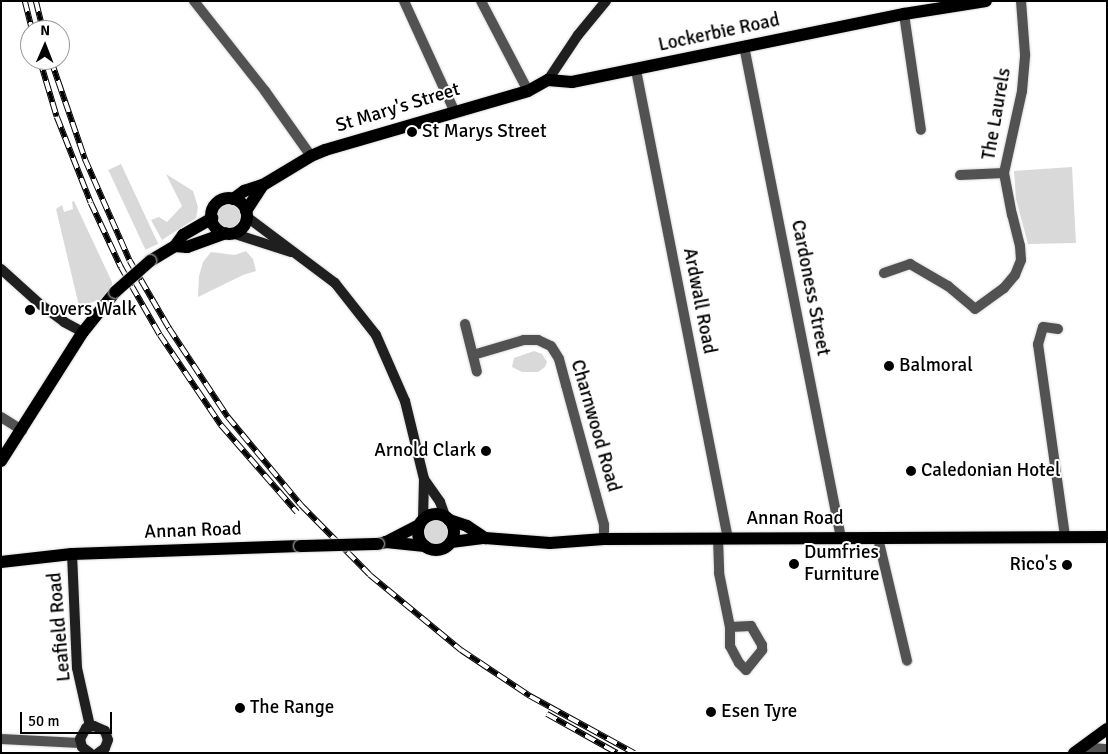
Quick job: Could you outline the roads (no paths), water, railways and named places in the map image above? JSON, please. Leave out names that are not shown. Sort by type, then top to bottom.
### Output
[{"type":"main road","name":"Lockerbie Road","points":[[548,80],[572,82],[904,14],[933,5],[986,1]]},
{"type":"main road","name":"St Mary's Street","points":[[233,198],[244,191],[264,185],[311,156],[454,110],[528,90],[548,80]]},
{"type":"main road","name":"St Mary's Street","points":[[247,214],[264,185]]},
{"type":"main road","points":[[175,246],[187,247],[229,233],[243,228],[247,214],[241,203],[233,198],[218,202],[212,212],[216,228],[229,233]]},
{"type":"main road","points":[[1,461],[83,332],[115,292],[150,261],[175,246],[183,235],[212,218]]},
{"type":"main road","points":[[433,514],[447,518],[454,531],[451,542],[447,547],[436,550],[424,546],[418,536],[421,522],[433,514]]},
{"type":"main road","name":"Annan Road","points":[[447,518],[467,526],[484,538]]},
{"type":"main road","name":"Annan Road","points":[[382,543],[421,522]]},
{"type":"main road","name":"Annan Road","points":[[451,542],[484,538],[550,543],[604,539],[1107,537]]},
{"type":"main road","name":"Annan Road","points":[[1,562],[72,554],[382,543],[424,546]]},
{"type":"main road","points":[[1078,750],[1107,730]]},
{"type":"street","points":[[194,1],[265,91],[311,156]]},
{"type":"street","points":[[404,1],[454,110]]},
{"type":"street","points":[[481,1],[528,90]]},
{"type":"street","points":[[548,80],[578,35],[606,1]]},
{"type":"street","name":"The Laurels","points":[[884,273],[910,264],[948,286],[975,309],[1004,288],[1015,275],[1021,260],[1020,246],[1004,173],[1022,91],[1025,54],[1021,1]]},
{"type":"street","points":[[904,14],[921,130]]},
{"type":"street","name":"Cardoness Street","points":[[744,46],[841,538]]},
{"type":"street","name":"Ardwall Road","points":[[636,70],[723,538],[719,573],[730,627]]},
{"type":"street","name":"The Laurels","points":[[960,175],[1004,173]]},
{"type":"street","points":[[247,214],[335,283],[376,335],[405,401],[424,479],[421,522]]},
{"type":"street","points":[[229,233],[296,254]]},
{"type":"street","points":[[1,269],[41,305],[64,322],[83,332]]},
{"type":"street","points":[[466,324],[477,372]]},
{"type":"street","points":[[1058,329],[1043,327],[1038,344],[1065,536]]},
{"type":"street","name":"Charnwood Road","points":[[473,355],[524,340],[538,340],[551,346],[559,359],[566,384],[604,525],[604,539]]},
{"type":"street","points":[[1,417],[22,430]]},
{"type":"street","points":[[424,479],[440,502],[447,518]]},
{"type":"street","points":[[878,538],[907,661]]},
{"type":"street","name":"Leafield Road","points":[[72,554],[77,668],[90,726]]},
{"type":"street","points":[[90,753],[80,743],[81,734],[90,726],[99,726],[107,735],[105,748],[98,753]]},
{"type":"street","points":[[1,739],[80,743]]},
{"type":"street","points":[[1078,750],[1107,749]]},
{"type":"railway","points":[[25,1],[30,20]]},
{"type":"railway","points":[[36,1],[41,20]]},
{"type":"railway","points":[[43,70],[57,117],[91,203],[121,267],[160,335],[221,425],[297,512]]},
{"type":"railway","points":[[54,70],[85,159],[130,261],[169,328],[228,417],[301,505],[370,575],[461,650],[530,696],[634,753]]},
{"type":"railway","points":[[547,714],[617,753]]},
{"type":"place","name":"St Marys Street","points":[[412,132]]},
{"type":"place","name":"Lovers Walk","points":[[30,310]]},
{"type":"place","name":"Balmoral","points":[[889,366]]},
{"type":"place","name":"Arnold Clark","points":[[486,451]]},
{"type":"place","name":"Caledonian Hotel","points":[[911,471]]},
{"type":"place","name":"Dumfries Furniture","points":[[794,564]]},
{"type":"place","name":"Rico's","points":[[1067,565]]},
{"type":"place","name":"The Range","points":[[240,708]]},
{"type":"place","name":"Esen Tyre","points":[[711,712]]}]
